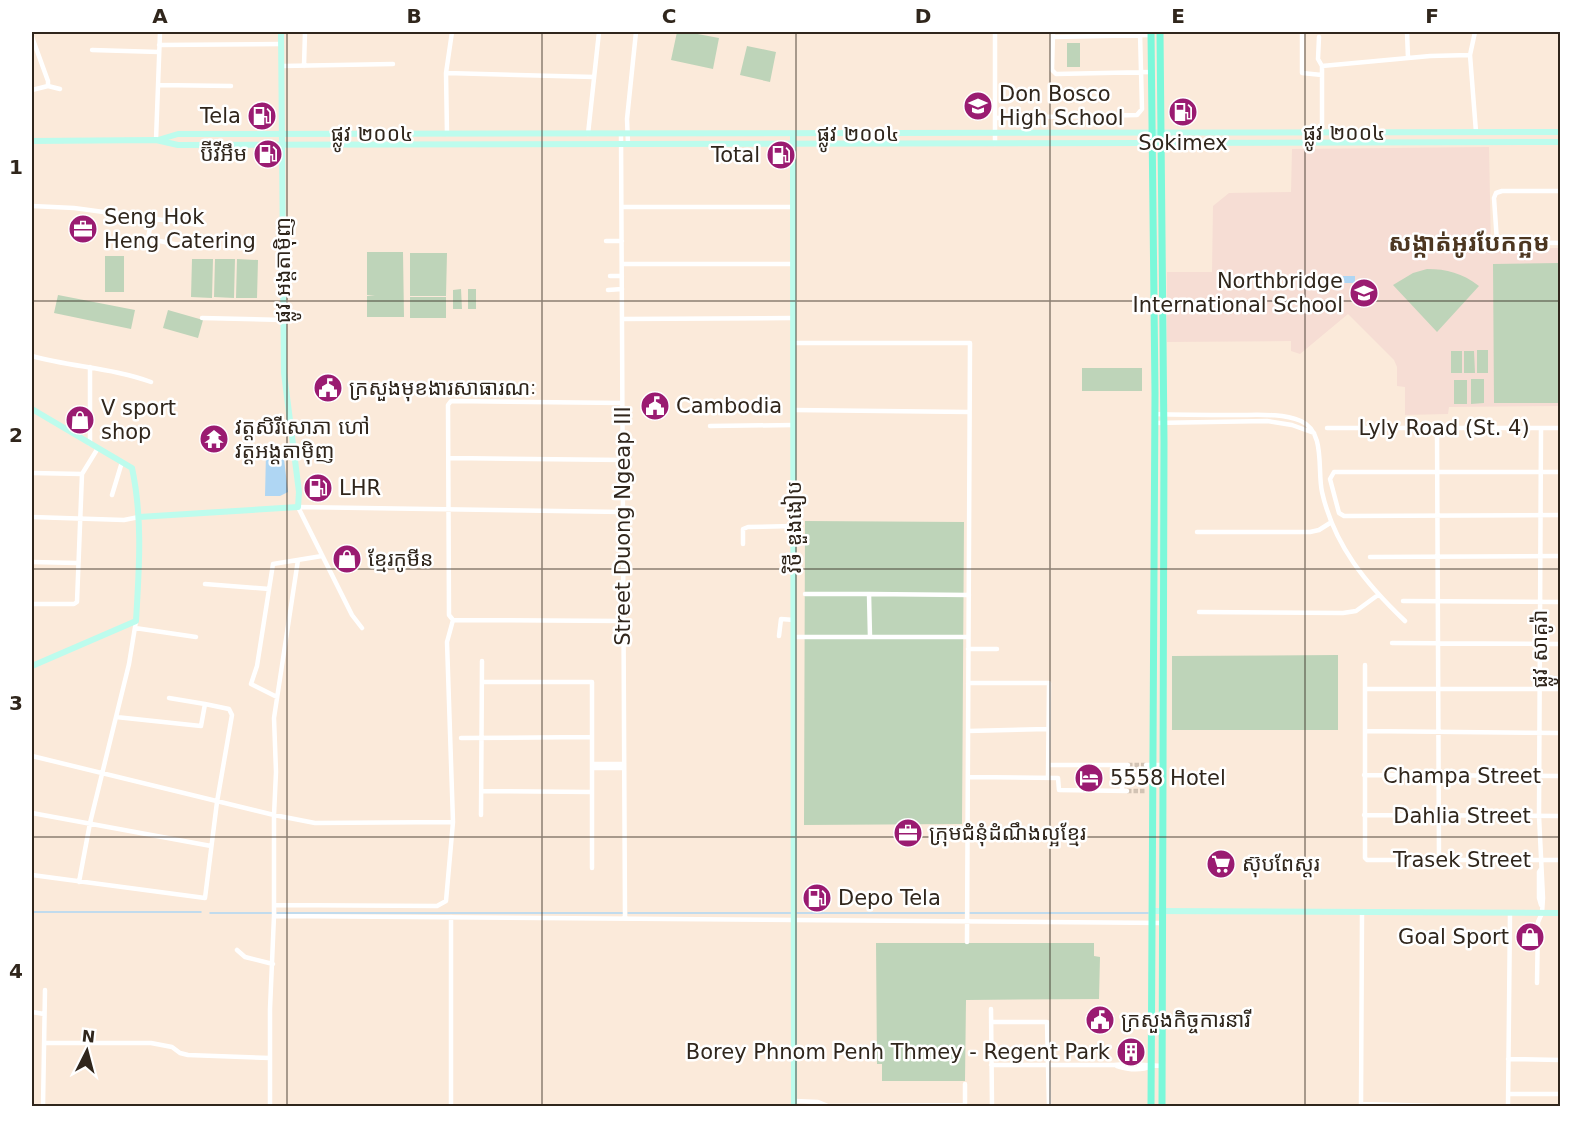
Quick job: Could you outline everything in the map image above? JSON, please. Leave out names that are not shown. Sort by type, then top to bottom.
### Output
[{"type":"main road","name":"ផ្លូវ អង្តតាម៉ិញ","points":[[281,32],[284,373],[299,492],[298,507]]},
{"type":"main road","points":[[1161,32],[1164,415],[1162,1107]]},
{"type":"main road","points":[[1150,33],[1154,418],[1150,765],[1153,911],[1151,1107]]},
{"type":"main road","points":[[1541,132],[1541,142]]},
{"type":"main road","name":"ផ្លូវ ២០០៤","points":[[156,140],[178,134],[1560,132]]},
{"type":"main road","name":"វិថី ឌួងងៀប","points":[[793,134],[794,1104]]},
{"type":"main road","name":"ផ្លូវ ២០០៤","points":[[32,141],[156,140],[178,145],[1560,142]]},
{"type":"main road","points":[[32,409],[132,468],[139,517],[136,625],[32,666]]},
{"type":"main road","points":[[139,517],[298,507]]},
{"type":"main road","points":[[1153,911],[1510,913],[1542,909],[1560,913]]},
{"type":"street","points":[[156,140],[160,32]]},
{"type":"street","points":[[304,66],[305,32]]},
{"type":"street","points":[[447,134],[446,73],[452,32]]},
{"type":"street","points":[[588,134],[599,32]]},
{"type":"street","name":"Street Duong Ngeap III","points":[[625,917],[622,207],[624,134],[636,32]]},
{"type":"street","points":[[995,32],[995,144]]},
{"type":"street","points":[[1302,32],[1302,73],[1322,75]]},
{"type":"street","points":[[1407,32],[1408,58]]},
{"type":"street","points":[[1475,32],[1470,55],[1476,132]]},
{"type":"street","points":[[1150,33],[1053,34],[1052,70],[1056,74],[1151,72]]},
{"type":"street","points":[[995,118],[1137,115],[1142,109],[1141,34]]},
{"type":"street","points":[[32,37],[48,86]]},
{"type":"street","points":[[1319,37],[1318,59],[1322,66],[1322,133]]},
{"type":"street","points":[[159,45],[282,44]]},
{"type":"street","points":[[92,50],[159,52]]},
{"type":"street","points":[[1322,66],[1470,55]]},
{"type":"street","points":[[282,66],[393,64]]},
{"type":"street","points":[[446,73],[594,77]]},
{"type":"street","points":[[158,85],[231,86]]},
{"type":"street","points":[[32,90],[48,86],[60,89]]},
{"type":"street","points":[[1560,190],[1502,191],[1494,198],[1497,242],[1560,243]]},
{"type":"street","points":[[32,206],[74,208],[200,225]]},
{"type":"street","points":[[622,207],[793,207]]},
{"type":"street","points":[[148,238],[152,218]]},
{"type":"street","points":[[140,237],[184,246]]},
{"type":"street","points":[[606,241],[622,241]]},
{"type":"street","points":[[622,264],[793,264]]},
{"type":"street","points":[[610,276],[622,276]]},
{"type":"street","points":[[608,290],[622,289]]},
{"type":"street","points":[[202,318],[284,320]]},
{"type":"street","points":[[622,318],[794,318]]},
{"type":"street","points":[[794,343],[970,343],[967,942]]},
{"type":"street","points":[[32,356],[68,365],[136,376],[151,382]]},
{"type":"street","points":[[90,367],[90,444]]},
{"type":"street","points":[[453,620],[449,615],[448,405],[451,401],[622,403]]},
{"type":"street","points":[[794,411],[969,412]]},
{"type":"street","points":[[1154,418],[1164,415],[1280,416],[1309,426],[1314,433],[1318,447],[1321,490],[1330,523],[1350,558],[1378,595],[1405,621]]},
{"type":"street","points":[[1154,418],[1164,423],[1267,421],[1292,425],[1314,433]]},
{"type":"street","points":[[710,426],[794,425]]},
{"type":"street","name":"Lyly Road (St. 4)","points":[[1327,428],[1560,428]]},
{"type":"street","points":[[1437,428],[1439,860]]},
{"type":"street","name":"ផ្លូវ សាគូរ៉ា","points":[[1537,983],[1538,921],[1543,898],[1539,816],[1540,428]]},
{"type":"street","points":[[32,604],[76,603],[82,474],[98,448]]},
{"type":"street","points":[[450,458],[623,460]]},
{"type":"street","points":[[112,495],[122,462]]},
{"type":"street","points":[[1560,472],[1334,472],[1330,479],[1339,513],[1344,516],[1560,515]]},
{"type":"street","points":[[32,473],[82,474]]},
{"type":"street","points":[[362,628],[352,615],[298,507],[623,512]]},
{"type":"street","points":[[32,517],[124,520],[139,517]]},
{"type":"street","points":[[1197,532],[1310,532],[1330,523]]},
{"type":"street","points":[[743,544],[744,529],[748,527],[794,526]]},
{"type":"street","points":[[277,697],[251,684],[257,666],[273,564],[322,556]]},
{"type":"street","points":[[1370,557],[1560,556]]},
{"type":"street","points":[[270,1107],[276,772],[274,718],[298,560]]},
{"type":"street","points":[[32,562],[77,563]]},
{"type":"street","points":[[205,584],[269,589]]},
{"type":"street","points":[[806,594],[969,595]]},
{"type":"street","points":[[869,594],[870,637]]},
{"type":"street","points":[[1199,612],[1343,613],[1356,610],[1378,595]]},
{"type":"street","points":[[1403,601],[1560,602]]},
{"type":"street","points":[[779,636],[781,619],[794,620]]},
{"type":"street","points":[[453,620],[624,621]]},
{"type":"street","points":[[274,906],[407,906],[443,904],[446,901],[453,822],[447,642],[453,620]]},
{"type":"street","points":[[79,882],[90,823],[136,625],[196,637]]},
{"type":"street","points":[[794,637],[968,637]]},
{"type":"street","points":[[1392,643],[1560,644]]},
{"type":"street","points":[[968,649],[997,649]]},
{"type":"street","points":[[482,661],[482,815]]},
{"type":"street","points":[[1364,815],[1365,665]]},
{"type":"street","points":[[482,682],[592,682],[592,868]]},
{"type":"street","points":[[968,683],[1049,683],[1048,778]]},
{"type":"street","points":[[1365,689],[1560,689]]},
{"type":"street","points":[[32,875],[203,898],[206,896],[217,802],[232,711],[169,698]]},
{"type":"street","points":[[116,717],[200,727],[204,704]]},
{"type":"street","points":[[968,731],[1048,729]]},
{"type":"street","points":[[1365,731],[1560,732]]},
{"type":"street","points":[[461,738],[592,737]]},
{"type":"street","points":[[32,756],[217,802],[315,823],[453,822]]},
{"type":"street","points":[[1048,765],[1058,765],[1125,765],[1124,791],[1059,790],[1058,765]]},
{"type":"street","points":[[1150,765],[1164,765]]},
{"type":"street","points":[[592,766],[624,766]]},
{"type":"street","name":"Champa Street","points":[[1364,776],[1560,776]]},
{"type":"street","points":[[968,777],[1058,778]]},
{"type":"street","points":[[482,791],[592,792]]},
{"type":"street","points":[[32,813],[211,846]]},
{"type":"street","name":"Dahlia Street","points":[[1364,815],[1560,816]]},
{"type":"street","name":"Trasek Street","points":[[1364,815],[1365,858],[1367,860],[1560,860]]},
{"type":"street","name":"ផ្លូវ សាគូរ៉ា","points":[[1541,869],[1539,898],[1542,909]]},
{"type":"street","points":[[1362,912],[1361,1105],[1440,1107]]},
{"type":"street","points":[[1508,1107],[1510,913]]},
{"type":"street","points":[[274,915],[1164,923]]},
{"type":"street","points":[[451,917],[451,1107]]},
{"type":"street","points":[[237,950],[245,957],[273,964]]},
{"type":"street","points":[[43,1107],[45,990]]},
{"type":"street","points":[[991,1009],[992,1107]]},
{"type":"street","points":[[32,1012],[44,1014]]},
{"type":"street","points":[[991,1022],[1047,1022],[1049,1107]]},
{"type":"street","points":[[44,1043],[151,1043],[172,1047],[188,1055],[270,1058]]},
{"type":"street","points":[[1508,1059],[1560,1060]]},
{"type":"street","points":[[991,1065],[1163,1066]]},
{"type":"street","points":[[794,1104],[818,1102],[827,1106],[965,1106],[965,1084]]},
{"type":"street","points":[[1508,1094],[1560,1094]]},
{"type":"shaded area","name":"Northbridge International School","points":[[1489,147],[1491,249],[1560,248],[1560,406],[1449,407],[1448,414],[1405,415],[1405,387],[1397,386],[1397,367],[1394,360],[1348,314],[1300,354],[1291,351],[1291,341],[1167,342],[1167,272],[1212,272],[1213,206],[1229,193],[1291,192],[1292,149]]},
{"type":"green space","points":[[677,32],[719,38],[713,69],[671,60]]},
{"type":"green space","points":[[1067,43],[1080,43],[1080,67],[1067,67]]},
{"type":"green space","points":[[747,46],[776,52],[770,82],[740,75]]},
{"type":"green space","points":[[367,252],[403,252],[404,317],[367,317],[367,296],[375,296],[367,295]]},
{"type":"green space","points":[[410,253],[447,253],[446,296],[410,296]]},
{"type":"green space","points":[[105,256],[124,256],[124,292],[105,292]]},
{"type":"green space","points":[[192,259],[213,259],[212,298],[191,297]]},
{"type":"green space","points":[[215,259],[235,259],[234,298],[214,297]]},
{"type":"green space","points":[[237,259],[258,260],[257,298],[236,298]]},
{"type":"green space","points":[[1560,263],[1560,403],[1494,403],[1493,264]]},
{"type":"green space","points":[[1427,269],[1454,273],[1479,286],[1437,332],[1393,285],[1413,273]]},
{"type":"green space","points":[[461,289],[462,309],[453,309],[453,290]]},
{"type":"green space","points":[[468,289],[476,289],[476,309],[468,309]]},
{"type":"green space","points":[[58,295],[135,310],[131,329],[54,313]]},
{"type":"green space","points":[[410,297],[446,297],[446,318],[410,318]]},
{"type":"green space","points":[[168,310],[203,320],[198,338],[163,328]]},
{"type":"green space","points":[[1477,350],[1488,350],[1488,373],[1477,373]]},
{"type":"green space","points":[[1451,351],[1462,351],[1462,373],[1451,373]]},
{"type":"green space","points":[[1464,351],[1474,351],[1475,373],[1464,373]]},
{"type":"green space","points":[[1082,368],[1142,368],[1142,391],[1082,391]]},
{"type":"green space","points":[[1471,379],[1484,379],[1484,403],[1471,404]]},
{"type":"green space","points":[[1454,380],[1467,380],[1467,404],[1454,404]]},
{"type":"green space","points":[[805,521],[964,522],[962,824],[804,825]]},
{"type":"green space","points":[[1338,655],[1338,730],[1172,730],[1172,656]]},
{"type":"green space","points":[[876,943],[1094,943],[1094,956],[1100,957],[1099,999],[966,1000],[965,1081],[882,1081],[882,1064],[877,1064]]},
{"type":"water","points":[[1334,276],[1355,276],[1355,283],[1334,283]]},
{"type":"water","points":[[283,451],[288,492],[280,496],[265,496],[266,453]]},
{"type":"waterway","points":[[32,912],[201,912]]},
{"type":"waterway","points":[[210,913],[272,913]]},
{"type":"waterway","points":[[277,913],[623,913]]},
{"type":"waterway","points":[[628,913],[791,913]]},
{"type":"waterway","points":[[796,913],[965,913]]},
{"type":"waterway","points":[[970,913],[1148,913]]},
{"type":"tunnel","points":[[1128,765],[1146,765]]},
{"type":"tunnel","points":[[1127,791],[1146,791]]},
{"type":"place","name":"Don Bosco High School","points":[[978,106]]},
{"type":"place","name":"Sokimex","points":[[1183,112]]},
{"type":"place","name":"Tela","points":[[262,116]]},
{"type":"place","name":"ប៊ីវីអឹម","points":[[268,154]]},
{"type":"place","name":"Total","points":[[781,155]]},
{"type":"place","name":"Seng Hok Heng Catering","points":[[83,229]]},
{"type":"place","name":"Northbridge International School","points":[[1364,293]]},
{"type":"place","name":"ក្រសួងមុខងារសាធារណៈ","points":[[328,388]]},
{"type":"place","name":"Cambodia","points":[[655,406]]},
{"type":"place","name":"V sport shop","points":[[80,420]]},
{"type":"place","name":"វត្តសិរីសោភា ហៅ វត្តអង្តតាម៉ិញ","points":[[214,439]]},
{"type":"place","name":"LHR","points":[[318,488]]},
{"type":"place","name":"ខ្មែរកូមីន","points":[[347,559]]},
{"type":"place","name":"5558 Hotel","points":[[1089,778]]},
{"type":"place","name":"ក្រុមជំនុំដំណឹងល្អខ្មែរ","points":[[908,833]]},
{"type":"place","name":"ស៊ុបពែស្តរ","points":[[1221,864]]},
{"type":"place","name":"Depo Tela","points":[[817,898]]},
{"type":"place","name":"Goal Sport","points":[[1530,937]]},
{"type":"place","name":"ក្រសួងកិច្ចការនារី","points":[[1100,1020]]},
{"type":"place","name":"Borey Phnom Penh Thmey - Regent Park","points":[[1131,1052]]},
{"type":"district","name":"សង្កាត់អូរបែកក្អម","points":[[1469,243]]}]
